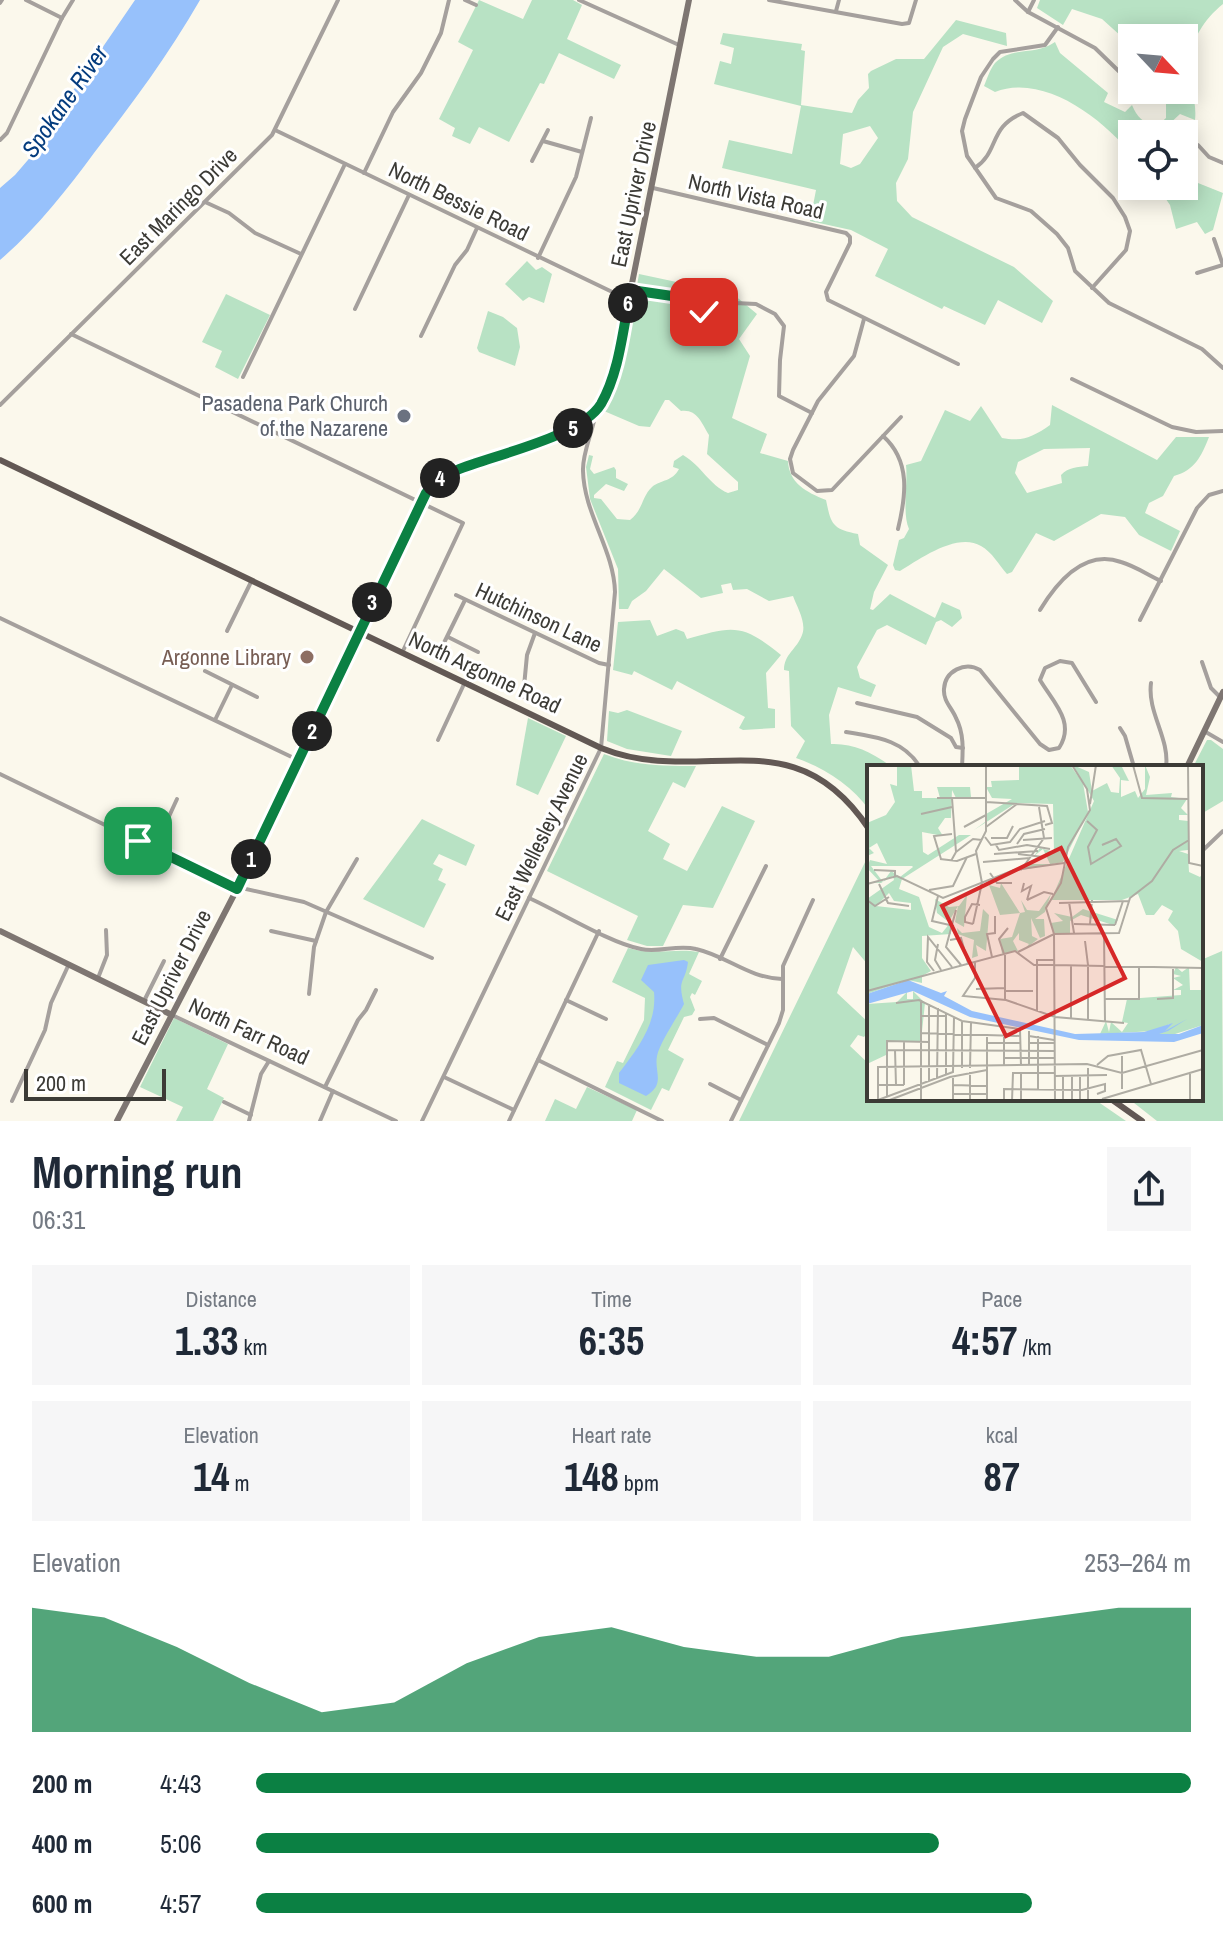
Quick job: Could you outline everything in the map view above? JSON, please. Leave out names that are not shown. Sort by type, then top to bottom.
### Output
[{"type":"main road","name":"North Argonne Road","points":[[0,460],[601,748],[631,757],[663,761],[766,759],[793,766],[817,776],[841,793],[867,826]]},
{"type":"main road","points":[[1114,1101],[1142,1121]]},
{"type":"street","points":[[26,0],[62,18]]},
{"type":"street","points":[[1,140],[73,0]]},
{"type":"street","name":"East Maringo Drive","points":[[0,405],[275,130],[338,0]]},
{"type":"street","points":[[364,173],[393,112],[435,47],[447,16],[449,0]]},
{"type":"street","points":[[465,0],[476,5]]},
{"type":"street","points":[[579,0],[680,46]]},
{"type":"street","name":"East Upriver Drive","points":[[117,1121],[237,888],[421,502],[434,483],[448,474],[570,430],[596,410],[608,387],[653,188],[689,0]]},
{"type":"street","points":[[769,0],[909,23],[916,0]]},
{"type":"street","points":[[836,11],[839,0]]},
{"type":"street","points":[[1015,0],[1028,12],[1095,48],[1118,70]]},
{"type":"street","points":[[1028,12],[1034,0]]},
{"type":"street","points":[[1058,27],[1045,45],[1000,52],[981,77],[962,131],[967,156],[996,198],[1031,211],[1057,234],[1068,248],[1075,271],[1109,303],[1202,349],[1223,368]]},
{"type":"street","points":[[975,168],[985,161],[1003,125],[1023,113],[1058,138],[1113,198],[1130,231],[1126,250],[1091,288]]},
{"type":"street","points":[[538,258],[573,184],[591,118]]},
{"type":"street","name":"North Bessie Road","points":[[275,130],[629,300]]},
{"type":"street","points":[[532,161],[548,130]]},
{"type":"street","points":[[543,141],[582,152]]},
{"type":"street","points":[[1198,145],[1209,157],[1223,163]]},
{"type":"street","points":[[243,377],[345,164]]},
{"type":"street","name":"North Vista Road","points":[[653,188],[846,233],[850,243],[826,297],[864,319]]},
{"type":"street","points":[[355,309],[409,195]]},
{"type":"street","points":[[205,202],[229,213],[255,233],[302,255]]},
{"type":"street","points":[[421,336],[455,265],[467,250],[477,228]]},
{"type":"street","points":[[1197,273],[1223,265],[1214,239]]},
{"type":"street","points":[[631,290],[672,296],[704,312],[744,302],[768,309],[784,326],[779,396],[812,413]]},
{"type":"street","points":[[901,417],[839,485],[823,492],[799,479],[791,467],[793,450],[818,401],[854,356],[864,319],[958,364]]},
{"type":"street","points":[[71,334],[463,523],[402,653]]},
{"type":"street","points":[[1072,379],[1172,427],[1196,432],[1223,431]]},
{"type":"street","name":"East Wellesley Avenue","points":[[422,1121],[601,748],[614,573],[590,512],[583,470],[596,410]]},
{"type":"street","points":[[883,436],[898,451],[903,470],[904,506],[898,529]]},
{"type":"street","points":[[1140,620],[1202,501],[1223,491]]},
{"type":"street","points":[[1040,610],[1052,590],[1088,561],[1120,561],[1161,581]]},
{"type":"street","points":[[227,631],[252,579]]},
{"type":"street","name":"Hutchinson Lane","points":[[456,595],[609,665]]},
{"type":"street","points":[[437,657],[465,600]]},
{"type":"street","points":[[0,618],[298,760]]},
{"type":"street","points":[[523,697],[527,655],[535,633]]},
{"type":"street","points":[[447,637],[478,652]]},
{"type":"street","points":[[962,765],[963,748],[956,717],[944,695],[945,683],[956,670],[967,665],[980,670],[1040,744],[1049,750],[1059,748],[1064,741],[1066,726],[1063,715],[1040,680],[1045,668],[1060,661],[1072,663],[1096,702]]},
{"type":"street","points":[[1188,765],[1222,695],[1211,688],[1202,662]]},
{"type":"street","points":[[205,671],[257,697]]},
{"type":"street","points":[[438,740],[465,682]]},
{"type":"street","points":[[1151,683],[1150,695],[1166,754],[1166,765]]},
{"type":"street","points":[[215,720],[232,685]]},
{"type":"street","points":[[857,703],[917,717],[951,738],[956,747],[963,748]]},
{"type":"street","points":[[1120,728],[1133,765]]},
{"type":"street","points":[[1204,731],[1223,742]]},
{"type":"street","points":[[846,732],[896,744],[907,751],[918,765]]},
{"type":"street","points":[[0,774],[237,888],[304,902],[432,958]]},
{"type":"street","points":[[154,849],[177,799]]},
{"type":"street","points":[[1203,850],[1223,831]]},
{"type":"street","points":[[309,994],[316,941],[326,912],[357,859]]},
{"type":"street","points":[[720,959],[766,866]]},
{"type":"street","points":[[529,898],[642,949],[685,947],[705,952],[751,974],[782,979]]},
{"type":"street","points":[[731,1121],[783,1010],[782,979],[787,953],[813,900]]},
{"type":"street","points":[[98,978],[107,955],[106,930]]},
{"type":"street","name":"North Farr Road","points":[[0,931],[396,1121]]},
{"type":"street","points":[[271,931],[316,941]]},
{"type":"street","points":[[509,1121],[599,931]]},
{"type":"street","points":[[144,1001],[164,961]]},
{"type":"street","points":[[12,1101],[45,1030],[51,1003],[69,964]]},
{"type":"street","points":[[325,1087],[376,990]]},
{"type":"street","points":[[566,1000],[606,1019]]},
{"type":"street","points":[[700,1019],[714,1018],[768,1045]]},
{"type":"street","points":[[538,1060],[662,1121]]},
{"type":"street","points":[[224,1102],[250,1118],[261,1074],[269,1061]]},
{"type":"street","points":[[443,1077],[514,1110]]},
{"type":"street","points":[[710,1084],[741,1100]]},
{"type":"street","points":[[320,1121],[333,1091]]},
{"type":"green space","points":[[479,0],[523,19],[532,0],[573,0],[582,5],[567,39],[621,65],[614,79],[559,53],[509,142],[479,127],[470,144],[452,136],[455,128],[439,119],[473,50],[458,42]]},
{"type":"green space","points":[[1040,0],[1223,0],[1198,35],[1198,24],[1118,24],[1118,33],[1102,19],[1072,9],[1063,25],[1037,8]]},
{"type":"green space","points":[[956,20],[1006,33],[1007,46],[963,34],[943,47],[913,112],[908,159],[896,183],[897,201],[912,217],[1014,267],[1053,301],[1042,323],[998,300],[985,325],[944,306],[942,309],[875,276],[888,249],[851,230],[810,221],[816,190],[722,168],[729,140],[792,154],[801,106],[714,84],[720,61],[731,64],[734,48],[720,44],[723,33],[802,44],[801,50],[805,51],[801,105],[852,113],[869,88],[868,74],[871,71],[896,59],[924,59]],"holes":[[[870,126],[878,138],[860,164],[851,168],[840,164],[843,134]]]},
{"type":"green space","points":[[1055,42],[1060,53],[1108,93],[1104,102],[1125,112],[1132,105],[1141,119],[1118,120],[1118,139],[1089,114],[1052,94],[1014,88],[995,92],[984,86],[993,65],[1001,58],[1040,49]]},
{"type":"green space","points":[[1166,104],[1195,104],[1195,120],[1180,114],[1174,120],[1164,120]]},
{"type":"green space","points":[[1198,183],[1223,193],[1213,230],[1205,234],[1197,222],[1176,229],[1167,200],[1198,200]]},
{"type":"green space","points":[[527,261],[536,270],[542,267],[552,274],[544,303],[529,297],[523,301],[505,284]]},
{"type":"green space","points":[[639,274],[733,294],[757,314],[739,339],[750,356],[732,418],[767,434],[760,453],[788,461],[795,481],[826,500],[834,524],[858,534],[860,545],[888,565],[874,592],[870,609],[873,610],[890,594],[935,618],[942,602],[960,610],[962,618],[952,627],[941,620],[936,622],[926,645],[887,625],[877,630],[857,667],[860,678],[876,685],[871,697],[838,687],[829,715],[831,744],[863,750],[889,765],[867,765],[867,808],[837,778],[796,758],[805,741],[791,726],[789,671],[784,670],[786,660],[803,630],[793,596],[769,601],[747,589],[733,590],[731,583],[721,585],[723,593],[701,598],[664,569],[628,609],[619,609],[618,569],[590,499],[586,467],[589,455],[593,456],[590,469],[594,474],[614,467],[616,478],[628,484],[624,491],[606,484],[594,495],[617,519],[630,520],[652,487],[676,473],[679,469],[673,467],[674,461],[683,455],[721,490],[728,493],[738,490],[738,482],[707,454],[709,435],[695,414],[681,411],[665,400],[650,427],[639,426],[604,411],[633,309]]},
{"type":"green space","points":[[226,294],[270,315],[238,379],[215,367],[222,351],[202,342]]},
{"type":"green space","points":[[488,311],[503,317],[517,328],[520,347],[515,366],[479,352],[477,348]]},
{"type":"green space","points":[[1052,405],[1157,460],[1176,437],[1209,437],[1196,462],[1174,476],[1163,496],[1149,503],[1145,513],[1180,531],[1171,551],[1139,535],[1125,517],[1101,514],[1054,541],[1036,533],[1012,572],[1007,574],[981,546],[961,542],[928,554],[900,571],[895,570],[893,565],[899,540],[909,529],[906,465],[921,461],[945,410],[970,421],[981,406],[1002,438],[1009,439],[1027,438],[1050,425]],"holes":[[[1090,448],[1088,466],[1067,470],[1061,475],[1062,483],[1027,493],[1015,473],[1018,462],[1044,449]]]},
{"type":"green space","points":[[650,620],[657,636],[676,629],[684,632],[687,639],[737,630],[756,637],[781,655],[766,673],[768,708],[775,709],[775,728],[743,730],[739,728],[745,717],[677,681],[672,690],[634,671],[632,675],[613,670],[618,622]]},
{"type":"green space","points":[[627,710],[682,731],[671,756],[627,749],[607,741],[609,711],[618,713]]},
{"type":"green space","points":[[528,718],[566,736],[538,795],[516,785]]},
{"type":"green space","points":[[1207,740],[1223,749],[1223,801],[1203,813],[1203,765],[1194,765]]},
{"type":"green space","points":[[604,754],[638,763],[696,766],[685,788],[673,782],[648,831],[670,844],[663,859],[687,871],[722,806],[755,821],[713,908],[683,905],[663,946],[647,946],[627,940],[638,916],[547,871]]},
{"type":"green space","points":[[422,819],[475,845],[466,866],[439,854],[433,864],[443,869],[438,880],[446,884],[424,928],[363,899]]},
{"type":"green space","points":[[867,858],[867,964],[853,947],[837,993],[867,1021],[867,1033],[864,1037],[858,1035],[850,1046],[867,1062],[867,1101],[1097,1101],[1126,1121],[739,1121]]},
{"type":"green space","points":[[628,948],[699,952],[689,974],[702,981],[695,995],[692,993],[690,997],[695,1010],[692,1015],[684,1017],[668,1050],[684,1059],[669,1091],[662,1088],[651,1110],[605,1087],[617,1061],[623,1063],[644,1020],[645,998],[612,982]]},
{"type":"green space","points":[[1222,951],[1223,1121],[1157,1121],[1132,1101],[1203,1101],[1203,959]]},
{"type":"green space","points":[[174,1018],[228,1044],[207,1089],[224,1098],[213,1121],[176,1121],[183,1107],[140,1087]]},
{"type":"green space","points":[[587,1087],[637,1110],[632,1121],[545,1121],[555,1099],[576,1109]]},
{"type":"water","points":[[135,0],[200,0],[150,78],[73,181],[38,223],[0,260],[0,188],[52,132],[70,95]]},
{"type":"water","points":[[688,962],[681,985],[684,1004],[659,1050],[656,1087],[646,1096],[619,1083],[619,1073],[639,1045],[652,1015],[654,992],[641,980],[648,965]]},
{"type":"place","name":"Pasadena Park Church of the Nazarene","points":[[404,416]]},
{"type":"place","name":"Argonne Library","points":[[307,657]]},
{"type":"route","points":[[138,841],[237,889],[358,631],[421,502],[434,483],[457,470],[570,430],[592,415],[608,387],[631,290],[672,296],[704,312]]},
{"type":"water label","name":"Spokane River","points":[[64,101]]}]
